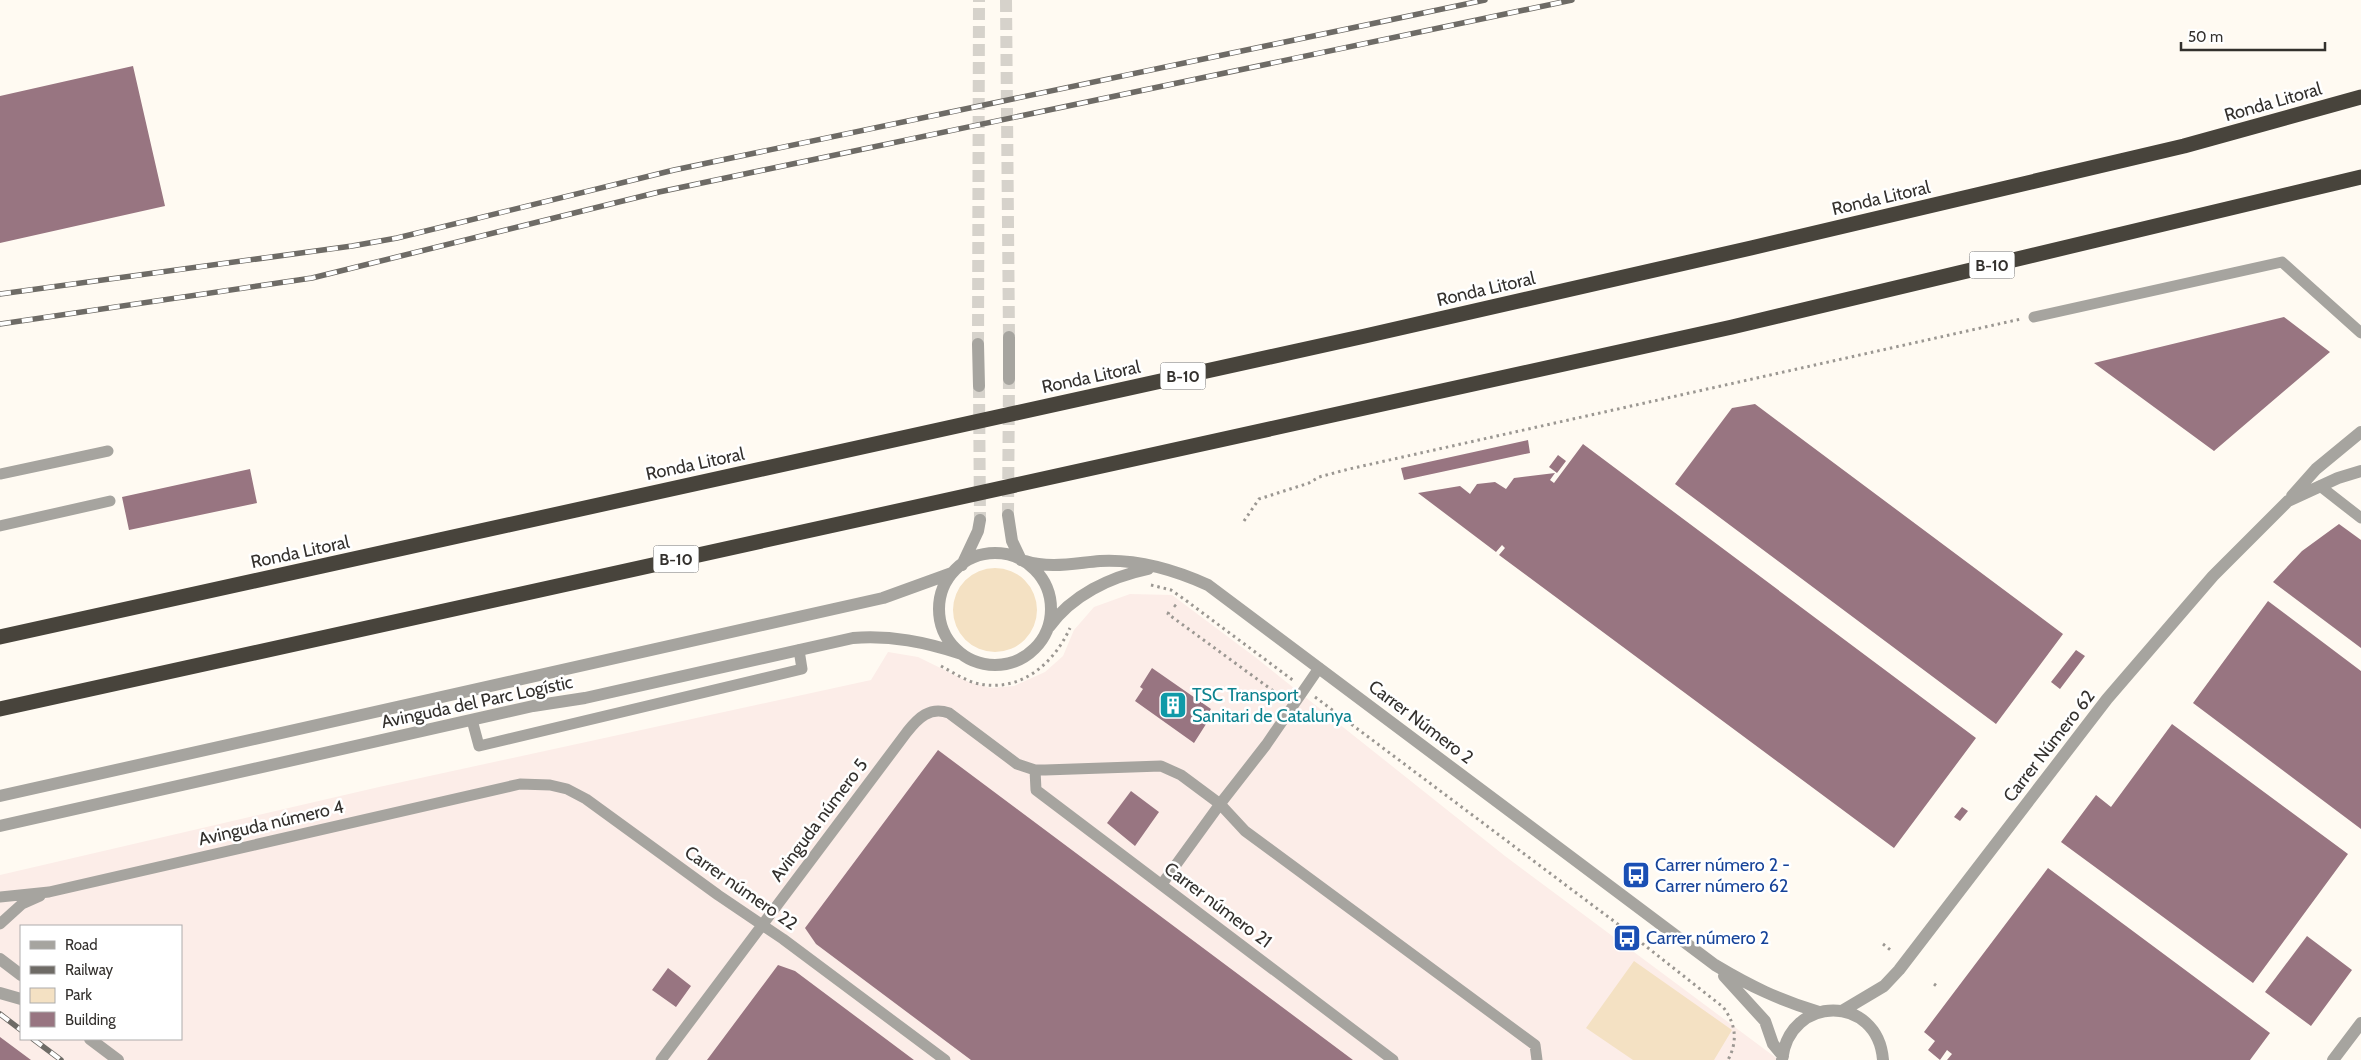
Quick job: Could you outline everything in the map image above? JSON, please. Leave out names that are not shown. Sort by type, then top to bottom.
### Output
[{"type":"highway","name":"Ronda Litoral","points":[[0,637],[1365,336],[1751,248],[2184,146],[2361,97]]},
{"type":"highway","name":"B-10","points":[[0,709],[1732,327],[2361,177]]},
{"type":"street","points":[[1008,337],[1009,379]]},
{"type":"street","points":[[978,344],[978,386]]},
{"type":"street","name":"Carrer Número 62","points":[[1842,1011],[1884,986],[1899,970],[2107,699],[2213,576],[2288,501],[2316,469],[2361,432]]},
{"type":"street","name":"Carrer Número 62","points":[[2288,501],[2320,486],[2361,471]]},
{"type":"street","points":[[1008,515],[1012,541],[1023,560],[1043,579],[1050,595],[1051,612],[1048,629]]},
{"type":"street","points":[[980,520],[978,531],[957,569],[943,589],[940,615],[949,641],[962,654],[975,661],[993,665],[1010,663],[1026,656],[1039,644],[1048,629],[1064,611],[1093,588],[1126,574],[1155,567]]},
{"type":"street","points":[[957,569],[982,555],[999,553],[1023,560]]},
{"type":"street","name":"Carrer Número 2","points":[[1023,560],[1046,566],[1102,561],[1155,567],[1171,570],[1208,585],[1714,964],[1742,981],[1782,1001],[1819,1012]]},
{"type":"street","name":"Avinguda del Parc Logístic","points":[[0,796],[883,598],[957,569]]},
{"type":"street","name":"Avinguda del Parc Logístic","points":[[0,826],[533,706],[585,698],[852,638],[873,637],[917,641],[962,654]]},
{"type":"street","points":[[0,959],[20,974]]},
{"type":"street","name":"Carrer Número 2","points":[[1714,964],[1765,1021],[1773,1044],[1783,1058]]},
{"type":"street","points":[[0,992],[20,999]]},
{"type":"street","points":[[1783,1058],[1787,1038],[1802,1020],[1819,1012],[1842,1011],[1861,1018],[1871,1027],[1878,1037],[1884,1058]]},
{"type":"street","points":[[2333,1060],[2361,1023]]},
{"type":"street","points":[[91,1040],[118,1060]]},
{"type":"lane","points":[[2034,317],[2282,262],[2361,333]]},
{"type":"lane","points":[[0,474],[108,451]]},
{"type":"lane","points":[[2320,486],[2361,518]]},
{"type":"lane","points":[[0,526],[110,501]]},
{"type":"lane","points":[[472,720],[479,746],[802,669],[799,650]]},
{"type":"lane","points":[[1162,884],[1319,668]]},
{"type":"lane","name":"Avinguda número 5","points":[[661,1060],[916,721],[930,712],[943,711],[949,713],[1017,764],[1035,770]]},
{"type":"lane","points":[[1035,770],[1150,765],[1170,769],[1220,804],[1245,831],[1535,1045],[1536,1060]]},
{"type":"lane","name":"Carrer número 21","points":[[1035,770],[1036,790],[1393,1060]]},
{"type":"lane","name":"Carrer número 22","points":[[502,788],[533,783],[550,785],[567,789],[586,799],[718,895],[763,925],[945,1060]]},
{"type":"lane","name":"Avinguda número 4","points":[[0,897],[48,892],[502,788]]},
{"type":"lane","name":"Avinguda número 4","points":[[0,924],[22,904],[48,892]]},
{"type":"path","points":[[1244,521],[1259,498],[1341,471],[2034,317]]},
{"type":"path","points":[[1144,586],[1171,590],[1292,680]]},
{"type":"path","points":[[1174,605],[1179,609]]},
{"type":"path","points":[[1169,612],[1168,614],[1293,705]]},
{"type":"path","points":[[938,664],[975,683],[1000,685],[1016,682],[1045,666],[1061,647],[1072,624]]},
{"type":"path","points":[[1319,700],[1615,922],[1723,1007],[1733,1022],[1735,1034],[1734,1047],[1728,1060]]},
{"type":"path","points":[[1883,944],[1896,954]]},
{"type":"shaded area","points":[[1130,594],[1172,595],[1255,657],[1505,856],[1779,1060],[0,1060],[0,875],[379,787],[871,680],[888,652],[918,657],[969,682],[991,688],[1014,686],[1045,672],[1063,656],[1074,630],[1094,607]]},
{"type":"green space","points":[[995,568],[1011,571],[1025,580],[1034,594],[1037,610],[1034,626],[1025,640],[1011,649],[995,652],[979,649],[965,640],[956,626],[953,610],[956,594],[965,580],[979,571]]},
{"type":"green space","points":[[1634,961],[1732,1030],[1714,1060],[1633,1060],[1586,1028]]},
{"type":"building","points":[[133,66],[165,206],[0,243],[0,96]]},
{"type":"building","points":[[2284,317],[2330,352],[2214,451],[2094,363]]},
{"type":"building","points":[[1755,404],[2063,634],[1996,724],[1675,484],[1732,408]]},
{"type":"building","points":[[1528,440],[1530,453],[1404,480],[1401,468]]},
{"type":"building","points":[[1583,444],[1976,738],[1894,848],[1499,555],[1505,548],[1502,545],[1496,552],[1418,493],[1460,486],[1470,494],[1477,484],[1495,482],[1506,489],[1514,478],[1555,473],[1550,480],[1554,483]]},
{"type":"building","points":[[1558,455],[1566,461],[1557,473],[1549,467]]},
{"type":"building","points":[[250,469],[257,503],[129,530],[122,497]]},
{"type":"building","points":[[2339,524],[2361,540],[2361,648],[2273,582],[2302,551]]},
{"type":"building","points":[[2268,601],[2361,671],[2361,829],[2193,703]]},
{"type":"building","points":[[2076,650],[2085,656],[2060,689],[2051,682]]},
{"type":"building","name":"TSC Transport Sanitari de Catalunya","points":[[1152,668],[1211,709],[1204,719],[1208,721],[1194,743],[1135,701],[1143,689],[1140,687]]},
{"type":"building","points":[[2172,724],[2348,854],[2253,983],[2061,842],[2096,795],[2111,807]]},
{"type":"building","points":[[938,750],[1353,1060],[971,1060],[816,944],[805,928]]},
{"type":"building","points":[[1131,791],[1159,812],[1135,846],[1107,823]]},
{"type":"building","points":[[1962,807],[1968,811],[1960,821],[1954,817]]},
{"type":"building","points":[[2048,868],[2270,1033],[2250,1060],[1947,1060],[1952,1054],[1947,1050],[1940,1060],[1928,1050],[1935,1041],[1924,1032]]},
{"type":"building","points":[[2307,936],[2352,970],[2311,1026],[2265,992]]},
{"type":"building","points":[[778,965],[795,971],[914,1060],[707,1060]]},
{"type":"building","points":[[668,968],[691,986],[676,1007],[652,990]]},
{"type":"building","points":[[0,1037],[31,1060],[0,1060]]},
{"type":"tunnel","points":[[978,344],[979,0]]},
{"type":"tunnel","points":[[1006,0],[1009,337]]},
{"type":"tunnel","points":[[1008,515],[1009,379]]},
{"type":"tunnel","points":[[979,386],[980,520]]},
{"type":"railway","points":[[0,294],[352,246],[397,238],[674,170],[1485,0]]},
{"type":"railway","points":[[0,324],[312,278],[659,192],[1572,0]]},
{"type":"railway","points":[[0,1014],[20,1029]]},
{"type":"railway","points":[[34,1040],[61,1060]]},
{"type":"place","name":"TSC Transport Sanitari de Catalunya","points":[[1173,705]]},
{"type":"place","name":"Carrer número 2 - Carrer número 62","points":[[1636,875]]},
{"type":"place","name":"Carrer número 2","points":[[1627,938]]}]
